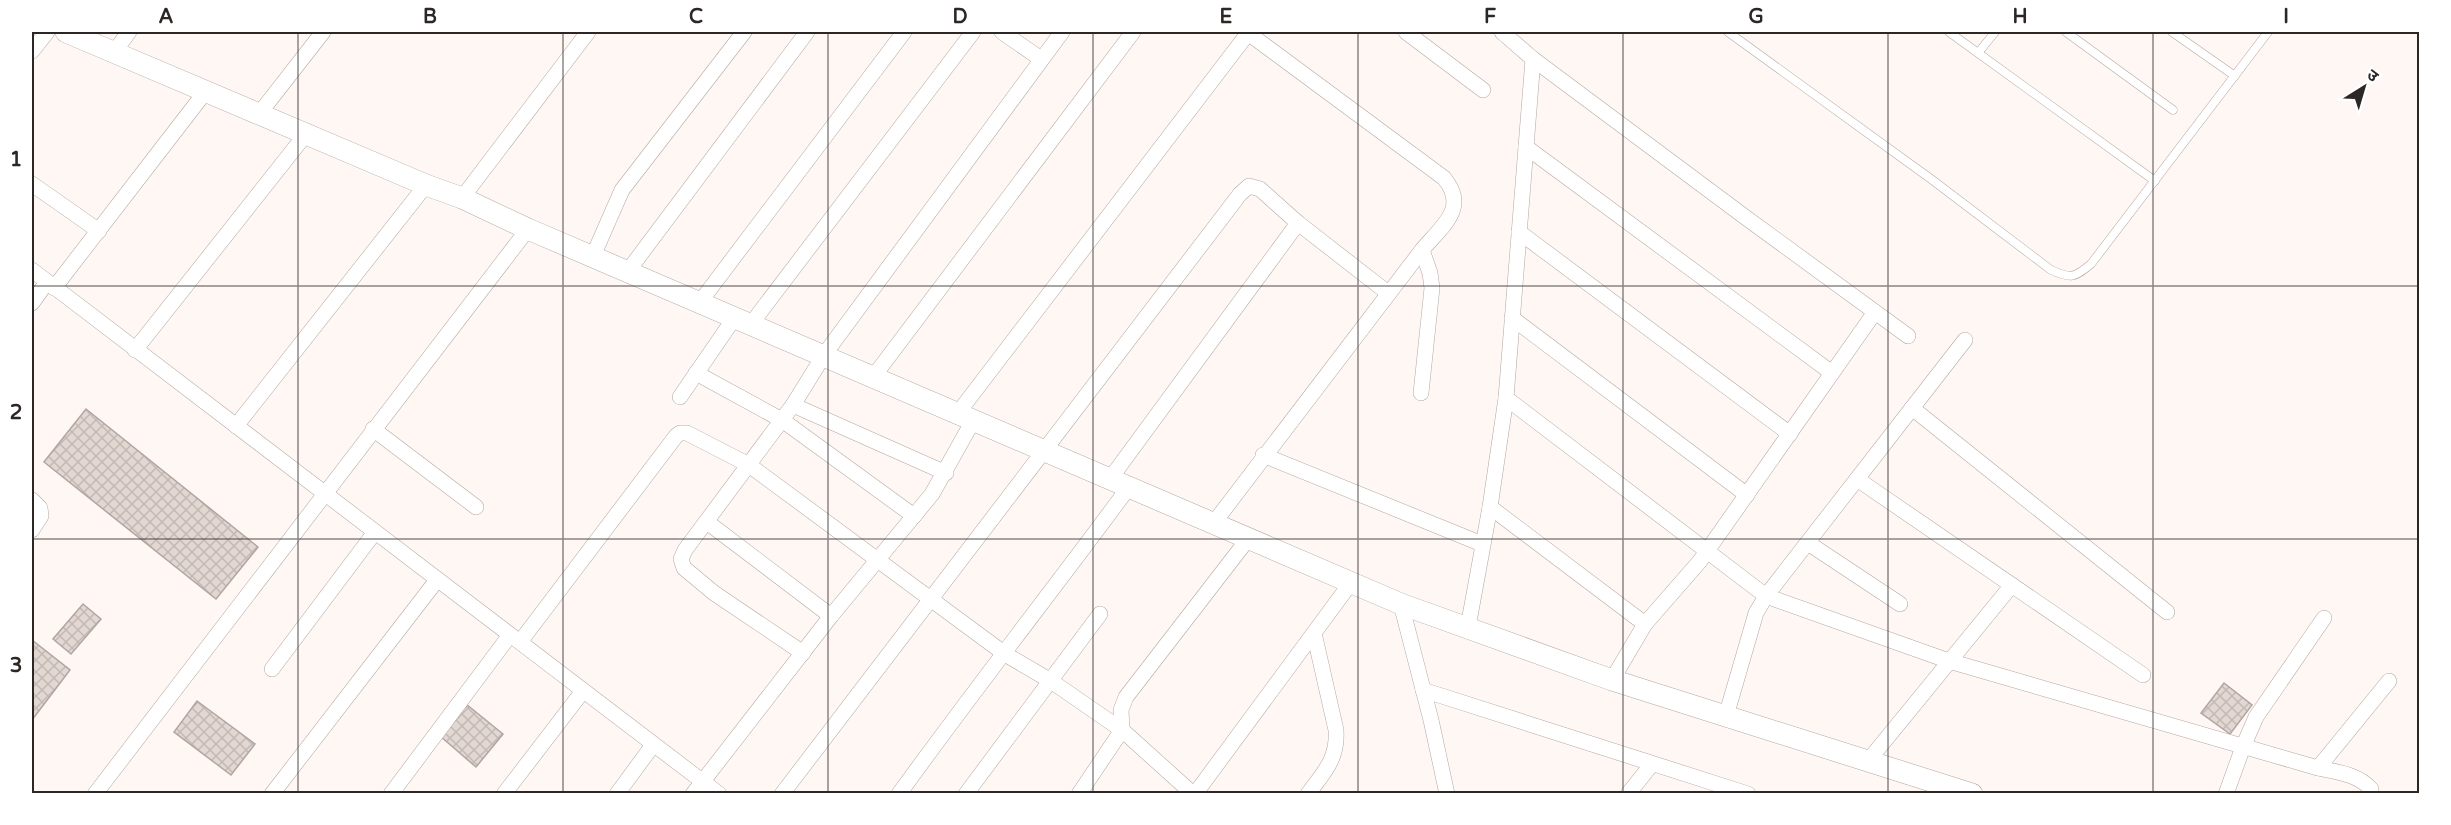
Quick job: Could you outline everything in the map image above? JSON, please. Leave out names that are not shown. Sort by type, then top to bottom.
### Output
[{"type":"street","points":[[32,51],[46,32]]},
{"type":"street","points":[[66,32],[426,185],[462,198],[528,229],[874,376],[1350,584],[1612,680],[1972,794]]},
{"type":"street","points":[[114,52],[129,32]]},
{"type":"street","points":[[259,114],[324,32]]},
{"type":"street","points":[[462,198],[588,32]]},
{"type":"street","points":[[593,256],[622,190],[744,32]]},
{"type":"street","points":[[628,271],[807,32]]},
{"type":"street","points":[[700,302],[903,32]]},
{"type":"street","points":[[680,397],[696,374],[743,320],[973,32]]},
{"type":"street","points":[[1002,32],[1041,59]]},
{"type":"street","points":[[802,653],[714,593],[684,568],[681,559],[685,550],[793,405],[824,355],[1062,32]]},
{"type":"street","points":[[874,376],[1133,32]]},
{"type":"street","points":[[693,794],[831,616],[932,495],[946,473],[966,416],[1249,32],[1444,178],[1453,189],[1456,203],[1451,215],[1263,455],[1213,524]]},
{"type":"street","points":[[1406,32],[1483,90]]},
{"type":"street","points":[[1502,32],[1533,58],[1745,217],[1908,336]]},
{"type":"street","points":[[1468,627],[1490,507],[1506,398],[1533,58]]},
{"type":"street","points":[[32,303],[99,231],[206,92]]},
{"type":"street","points":[[135,350],[306,134]]},
{"type":"street","points":[[1526,147],[1832,373]]},
{"type":"street","points":[[32,184],[99,231]]},
{"type":"street","points":[[236,426],[426,185]]},
{"type":"street","points":[[782,794],[930,598],[1249,186],[1260,189],[1298,223],[1388,293]]},
{"type":"street","points":[[1110,479],[1298,223]]},
{"type":"street","points":[[101,791],[373,429],[528,229]]},
{"type":"street","points":[[1519,232],[1790,434]]},
{"type":"street","points":[[1421,393],[1432,288],[1430,273],[1422,250]]},
{"type":"street","points":[[32,270],[719,794]]},
{"type":"street","points":[[1612,680],[1646,624],[1700,561],[1875,312]]},
{"type":"street","points":[[1512,318],[1747,495]]},
{"type":"street","points":[[1725,716],[1756,614],[1766,596],[1965,340]]},
{"type":"street","points":[[696,374],[782,420],[914,516]]},
{"type":"street","points":[[1506,398],[1766,596],[1949,662],[2242,747],[2349,775],[2365,782],[2371,789],[2370,794]]},
{"type":"street","points":[[793,405],[946,473]]},
{"type":"street","points":[[1912,408],[2167,612]]},
{"type":"street","points":[[373,429],[476,507]]},
{"type":"street","points":[[391,794],[680,433],[687,433],[749,465],[1005,654],[1050,681],[1122,730],[1194,794],[1350,584]]},
{"type":"street","points":[[1263,455],[1482,544]]},
{"type":"street","points":[[1857,479],[2143,675]]},
{"type":"street","points":[[899,794],[951,721],[1005,654],[1129,487]]},
{"type":"street","points":[[32,500],[40,508],[41,516],[32,530]]},
{"type":"street","points":[[1490,507],[1646,624]]},
{"type":"street","points":[[707,522],[831,616]]},
{"type":"street","points":[[272,669],[375,532]]},
{"type":"street","points":[[1079,794],[1122,730],[1121,710],[1126,697],[1248,539]]},
{"type":"street","points":[[1808,543],[1900,604]]},
{"type":"street","points":[[272,794],[437,580]]},
{"type":"street","points":[[1868,760],[2012,585]]},
{"type":"street","points":[[1401,604],[1447,794]]},
{"type":"street","points":[[966,794],[1100,614]]},
{"type":"street","points":[[2226,794],[2242,747],[2256,717],[2324,618]]},
{"type":"street","points":[[1308,794],[1333,758],[1337,746],[1336,730],[1314,633]]},
{"type":"street","points":[[2318,768],[2390,681]]},
{"type":"street","points":[[1423,690],[1739,792]]},
{"type":"street","points":[[504,794],[583,691]]},
{"type":"street","points":[[617,794],[653,745]]},
{"type":"street","points":[[1628,794],[1652,764]]},
{"type":"lane","points":[[1728,32],[1931,179],[2051,270],[2066,277],[2076,275],[2091,264],[2268,32]]},
{"type":"lane","points":[[1949,32],[2155,181]]},
{"type":"lane","points":[[1978,53],[1995,32]]},
{"type":"lane","points":[[2066,32],[2173,110]]},
{"type":"lane","points":[[2172,32],[2235,76]]},
{"type":"building","points":[[86,409],[258,547],[216,599],[44,462]]},
{"type":"building","points":[[83,604],[101,619],[71,654],[53,639]]},
{"type":"building","points":[[32,640],[70,670],[32,720]]},
{"type":"building","points":[[2224,683],[2252,705],[2230,734],[2201,713]]},
{"type":"building","points":[[197,701],[255,744],[231,775],[174,732]]},
{"type":"building","points":[[466,704],[503,734],[476,767],[440,736]]}]
